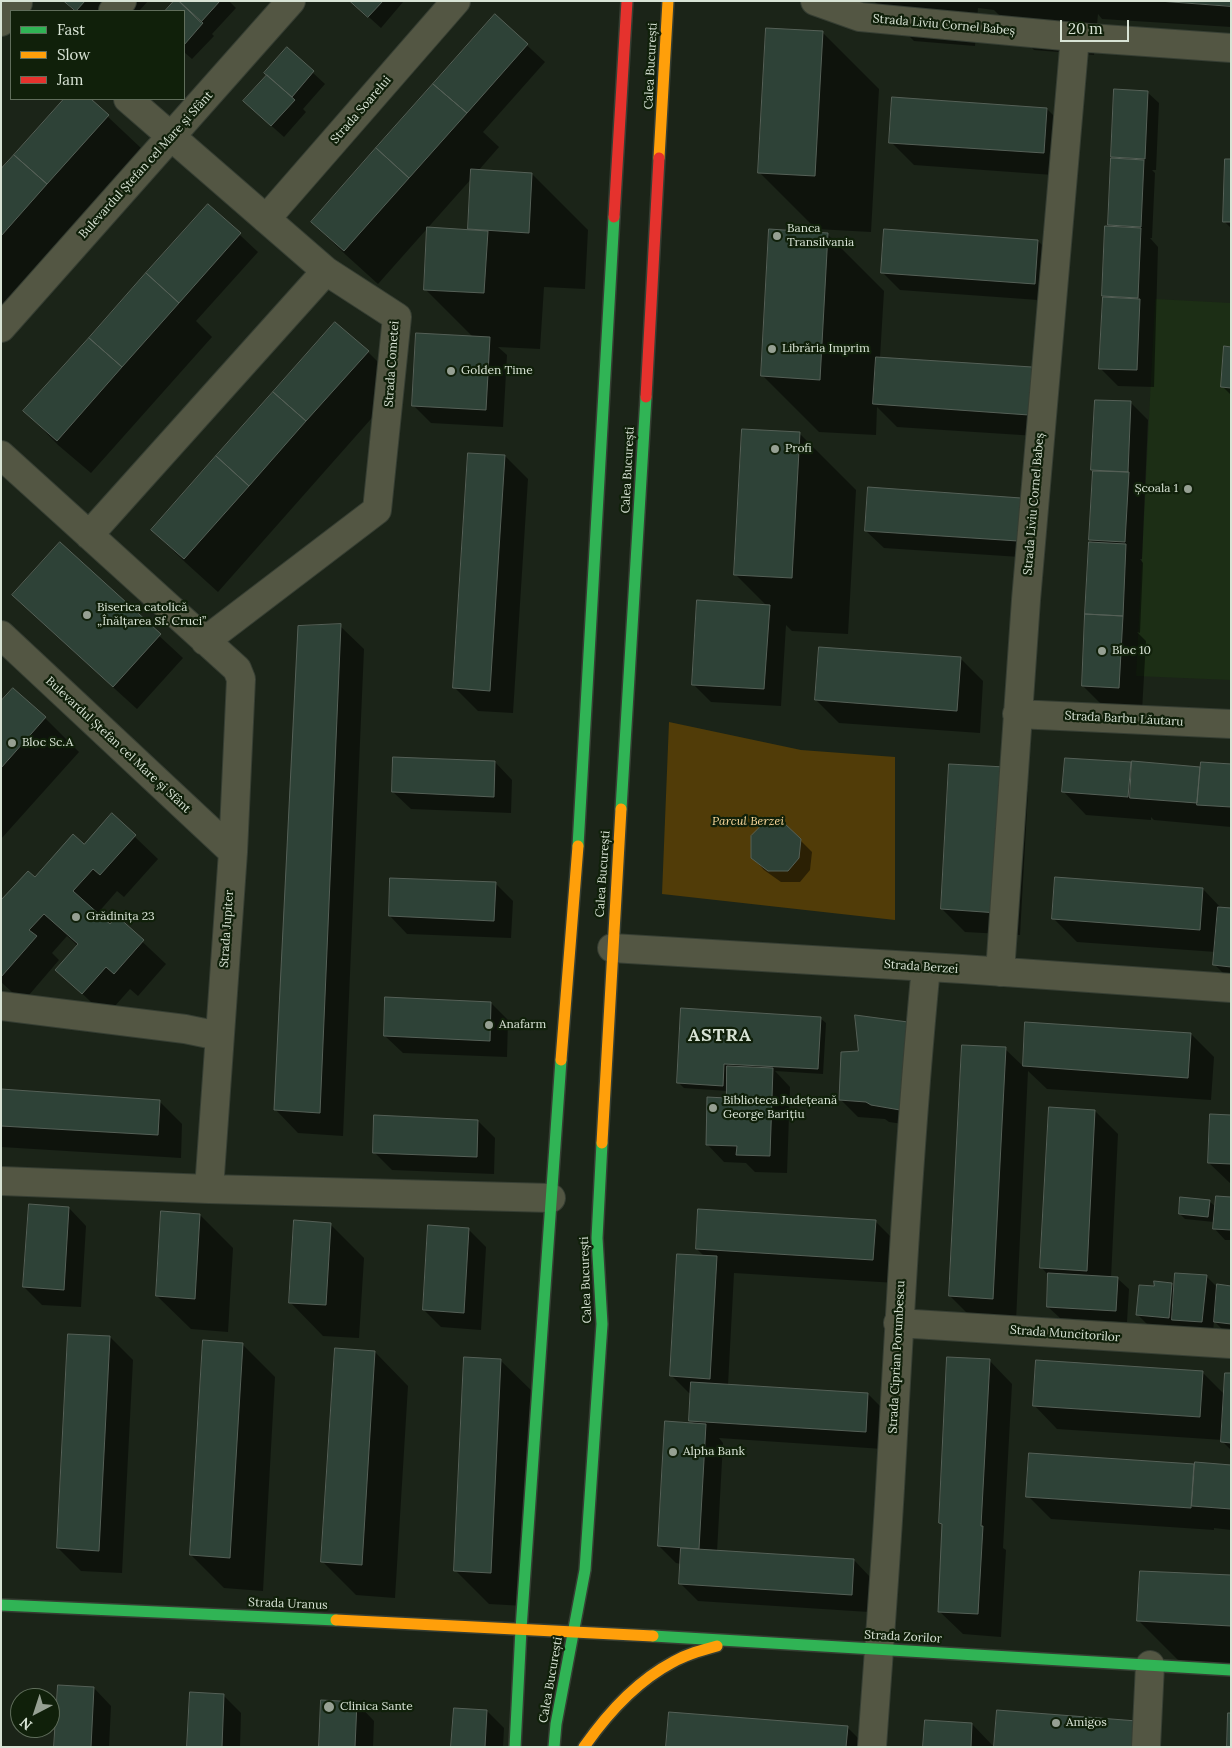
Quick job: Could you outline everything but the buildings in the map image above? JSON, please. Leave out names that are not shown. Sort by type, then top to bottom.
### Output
[{"type":"main road","points":[[515,1747],[521,1629],[551,1198],[575,898],[627,1]]},
{"type":"main road","name":"Calea București","points":[[554,1747],[556,1724],[584,1570],[602,1324],[597,1238],[612,948],[668,1]]},
{"type":"main road","name":"Strada Uranus","points":[[1,1604],[574,1631]]},
{"type":"main road","name":"Strada Zorilor","points":[[574,1631],[1231,1670]]},
{"type":"main road","points":[[584,1747],[610,1714],[653,1674],[686,1655],[734,1641]]},
{"type":"street","name":"Bulevardul Ștefan cel Mare și Sfânt","points":[[1,328],[291,1]]},
{"type":"street","name":"Strada Soarelui","points":[[266,219],[456,1]]},
{"type":"street","name":"Strada Liviu Cornel Babeș","points":[[815,1],[860,17],[1075,37],[1231,48]]},
{"type":"street","name":"Strada Liviu Cornel Babeș","points":[[1000,972],[1016,714],[1075,37]]},
{"type":"street","name":"Strada Cometei","points":[[129,100],[326,271],[397,316],[377,510],[205,641]]},
{"type":"street","points":[[89,535],[326,271]]},
{"type":"street","points":[[1,455],[205,641]]},
{"type":"street","name":"Bulevardul Ștefan cel Mare și Sfânt","points":[[2,638],[233,852]]},
{"type":"street","name":"Strada Jupiter","points":[[205,641],[237,669],[241,679],[233,852],[209,1189]]},
{"type":"street","name":"Strada Barbu Lăutaru","points":[[1016,714],[1231,724]]},
{"type":"street","name":"Strada Berzei","points":[[612,948],[1231,988]]},
{"type":"street","name":"Strada Ciprian Porumbescu","points":[[872,1747],[890,1489],[898,1323],[926,967]]},
{"type":"street","points":[[1,1006],[219,1036]]},
{"type":"street","points":[[1,1181],[209,1189],[551,1198]]},
{"type":"street","name":"Strada Muncitorilor","points":[[898,1323],[1231,1344]]},
{"type":"street","points":[[1146,1747],[1150,1665]]},
{"type":"shaded area","name":"Școala 1","points":[[1155,299],[1231,303],[1231,680],[1136,676]]},
{"type":"green space","name":"Parcul Berzei","points":[[669,722],[801,750],[895,757],[895,920],[662,894]]},
{"type":"traffic: fast","points":[[578,846],[614,217]]},
{"type":"traffic: fast","points":[[621,809],[646,397]]},
{"type":"traffic: fast","points":[[515,1747],[521,1629],[561,1060]]},
{"type":"traffic: fast","points":[[554,1747],[556,1724],[585,1570],[602,1324],[597,1238],[602,1143]]},
{"type":"traffic: fast","points":[[1,1605],[336,1620]]},
{"type":"traffic: fast","points":[[653,1636],[1231,1670]]},
{"type":"traffic: slow","points":[[659,158],[668,1]]},
{"type":"traffic: slow","points":[[602,1143],[621,809]]},
{"type":"traffic: slow","points":[[561,1060],[578,846]]},
{"type":"traffic: slow","points":[[336,1620],[653,1636]]},
{"type":"traffic: slow","points":[[584,1747],[624,1699],[647,1679],[678,1659],[717,1646]]},
{"type":"traffic: jam","points":[[614,217],[627,1]]},
{"type":"traffic: jam","points":[[646,397],[659,158]]},
{"type":"place","name":"Banca Transilvania","points":[[777,236]]},
{"type":"place","name":"Librăria Imprim","points":[[772,349]]},
{"type":"place","name":"Golden Time","points":[[451,371]]},
{"type":"place","name":"Profi","points":[[775,449]]},
{"type":"place","name":"Școala 1","points":[[1188,489]]},
{"type":"place","name":"Biserica catolică „Înălțarea Sf. Cruci”","points":[[87,615]]},
{"type":"place","name":"Bloc 10","points":[[1102,651]]},
{"type":"place","name":"Bloc Sc.A","points":[[12,743]]},
{"type":"place","name":"Grădinița 23","points":[[76,917]]},
{"type":"place","name":"Anafarm","points":[[489,1025]]},
{"type":"place","name":"Biblioteca Județeană George Barițiu","points":[[713,1108]]},
{"type":"place","name":"Alpha Bank","points":[[673,1452]]},
{"type":"place","name":"Clinica Sante","points":[[329,1707]]},
{"type":"place","name":"Amigos","points":[[1056,1723]]},
{"type":"district","name":"ASTRA","points":[[720,1036]]}]
